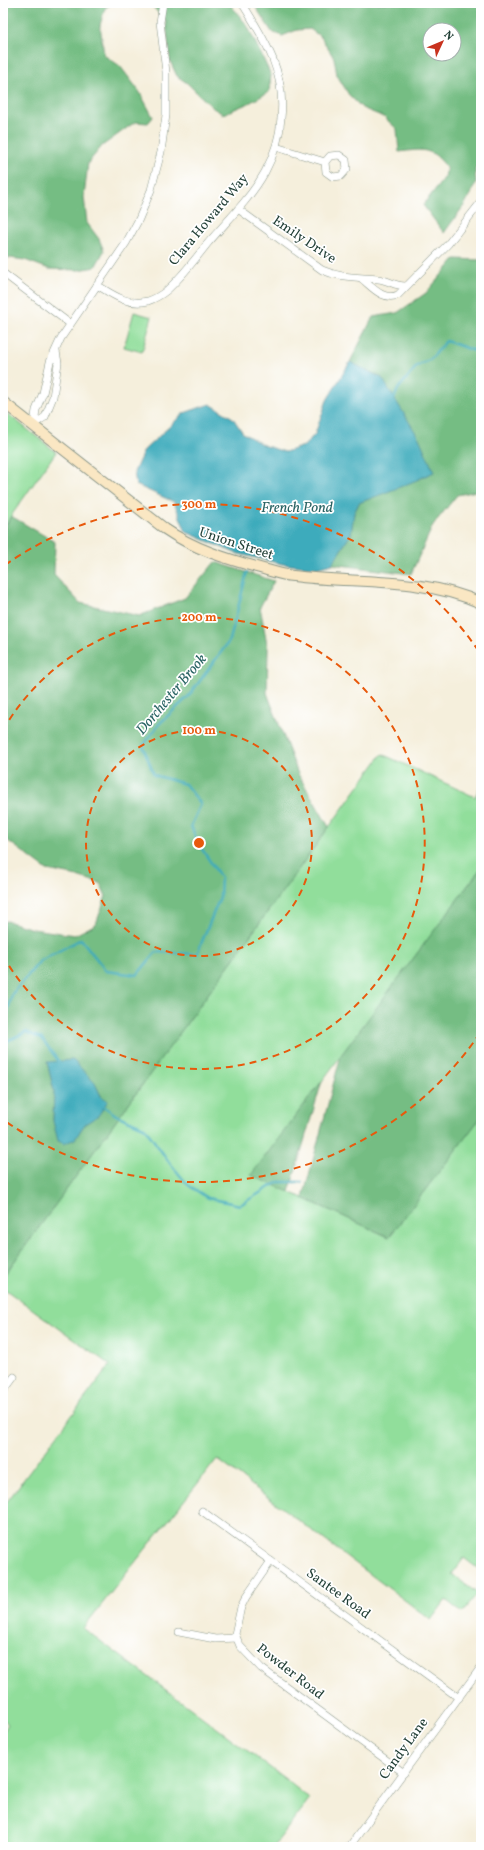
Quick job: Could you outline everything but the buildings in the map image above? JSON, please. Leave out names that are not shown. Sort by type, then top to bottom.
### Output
[{"type":"main road","name":"Union Street","points":[[3,402],[34,424],[165,529],[185,542],[208,552],[290,576],[396,582],[447,590],[481,603]]},
{"type":"street","points":[[34,424],[36,410],[44,393],[50,362],[61,338],[69,323],[126,243],[139,219],[151,190],[161,152],[167,89],[160,22],[163,3]]},
{"type":"street","name":"Clara Howard Way","points":[[97,285],[115,297],[128,301],[143,302],[157,297],[180,277],[238,209],[264,173],[276,147],[282,117],[282,96],[279,76],[265,40],[242,3]]},
{"type":"street","points":[[276,147],[325,162]]},
{"type":"street","points":[[362,279],[376,292],[389,297],[398,295],[405,286],[448,244],[481,202]]},
{"type":"street","name":"Emily Drive","points":[[238,209],[322,270],[334,276],[378,279],[397,286],[405,286]]},
{"type":"street","points":[[3,273],[69,323]]},
{"type":"street","points":[[34,424],[45,417],[53,398],[58,363],[56,351]]},
{"type":"street","points":[[3,1392],[14,1377]]},
{"type":"street","name":"Santee Road","points":[[202,1511],[459,1698]]},
{"type":"street","points":[[178,1632],[215,1639],[236,1638],[237,1621],[244,1602],[271,1561]]},
{"type":"street","name":"Powder Road","points":[[236,1638],[244,1652],[261,1668],[404,1773]]},
{"type":"street","name":"Candy Lane","points":[[349,1847],[481,1667]]},
{"type":"green space","points":[[3,3],[113,3],[105,8],[100,25],[104,55],[120,66],[139,91],[153,117],[148,123],[135,122],[102,146],[88,163],[84,197],[87,223],[99,239],[104,251],[95,267],[79,270],[49,269],[25,260],[3,257]]},
{"type":"green space","points":[[139,3],[229,3],[247,25],[271,75],[269,92],[249,103],[223,114],[213,108],[187,83],[177,76],[170,61],[166,21],[153,7]]},
{"type":"green space","points":[[253,3],[481,3],[481,156],[475,169],[476,183],[465,204],[444,233],[423,205],[445,177],[447,168],[442,161],[437,156],[426,151],[415,150],[399,152],[397,129],[384,117],[362,108],[349,95],[337,75],[334,58],[321,37],[310,29],[297,30],[282,36],[272,32]]},
{"type":"green space","points":[[455,259],[481,260],[481,490],[457,495],[433,525],[411,574],[332,564],[351,534],[354,513],[359,503],[389,490],[382,378],[350,362],[373,317],[397,313],[426,293]]},
{"type":"green space","points":[[134,312],[152,317],[142,352],[124,347]]},
{"type":"green space","points":[[3,410],[56,452],[11,516],[3,531]]},
{"type":"green space","points":[[11,516],[55,542],[54,575],[80,603],[139,616],[185,598],[215,562],[274,581],[260,607],[268,649],[267,693],[298,774],[329,827],[3,1277],[3,922],[7,921],[33,929],[75,935],[96,924],[106,896],[100,883],[73,875],[47,870],[3,837],[3,531]],"holes":[[[47,1062],[94,1083],[101,1096],[108,1101],[95,1116],[85,1123],[53,1121],[54,1091]]]},
{"type":"green space","points":[[382,754],[475,797],[481,784],[481,868],[252,1175],[389,1237],[481,1117],[481,1571],[464,1558],[452,1574],[478,1594],[462,1613],[446,1600],[431,1620],[217,1459],[83,1628],[310,1799],[273,1847],[3,1847],[3,1732],[8,1724],[3,1720],[3,1507],[110,1365],[3,1288],[3,1277]]},
{"type":"green space","points":[[481,868],[481,1117],[389,1237],[303,1198],[341,1055]]},
{"type":"green space","points":[[322,1081],[289,1192],[251,1175]]},
{"type":"water","name":"French Pond","points":[[350,362],[382,378],[419,438],[434,472],[359,503],[354,513],[351,534],[332,564],[317,568],[282,564],[235,553],[186,532],[174,502],[136,485],[134,472],[144,450],[184,413],[210,404],[233,418],[243,433],[263,445],[285,452],[304,446],[315,434],[327,400]]},
{"type":"water","points":[[73,1060],[95,1083],[101,1096],[108,1101],[98,1116],[85,1124],[75,1139],[64,1144],[58,1141],[53,1121],[54,1091],[47,1062]]},
{"type":"waterway","name":"Dorchester Brook","points":[[394,399],[398,389],[417,366],[431,359],[446,341],[481,353]]},
{"type":"waterway","name":"Dorchester Brook","points":[[3,1031],[12,994],[40,961],[81,939],[106,971],[137,975],[156,952],[197,954],[220,897],[221,878],[198,843],[191,826],[201,804],[185,784],[154,775],[143,746],[159,724],[188,697],[230,640],[247,572]]},
{"type":"waterway","points":[[3,1043],[26,1032],[42,1039],[60,1063]]},
{"type":"waterway","points":[[102,1105],[116,1115],[144,1127],[169,1162],[188,1185],[208,1198],[240,1205],[278,1182],[302,1182]]}]
